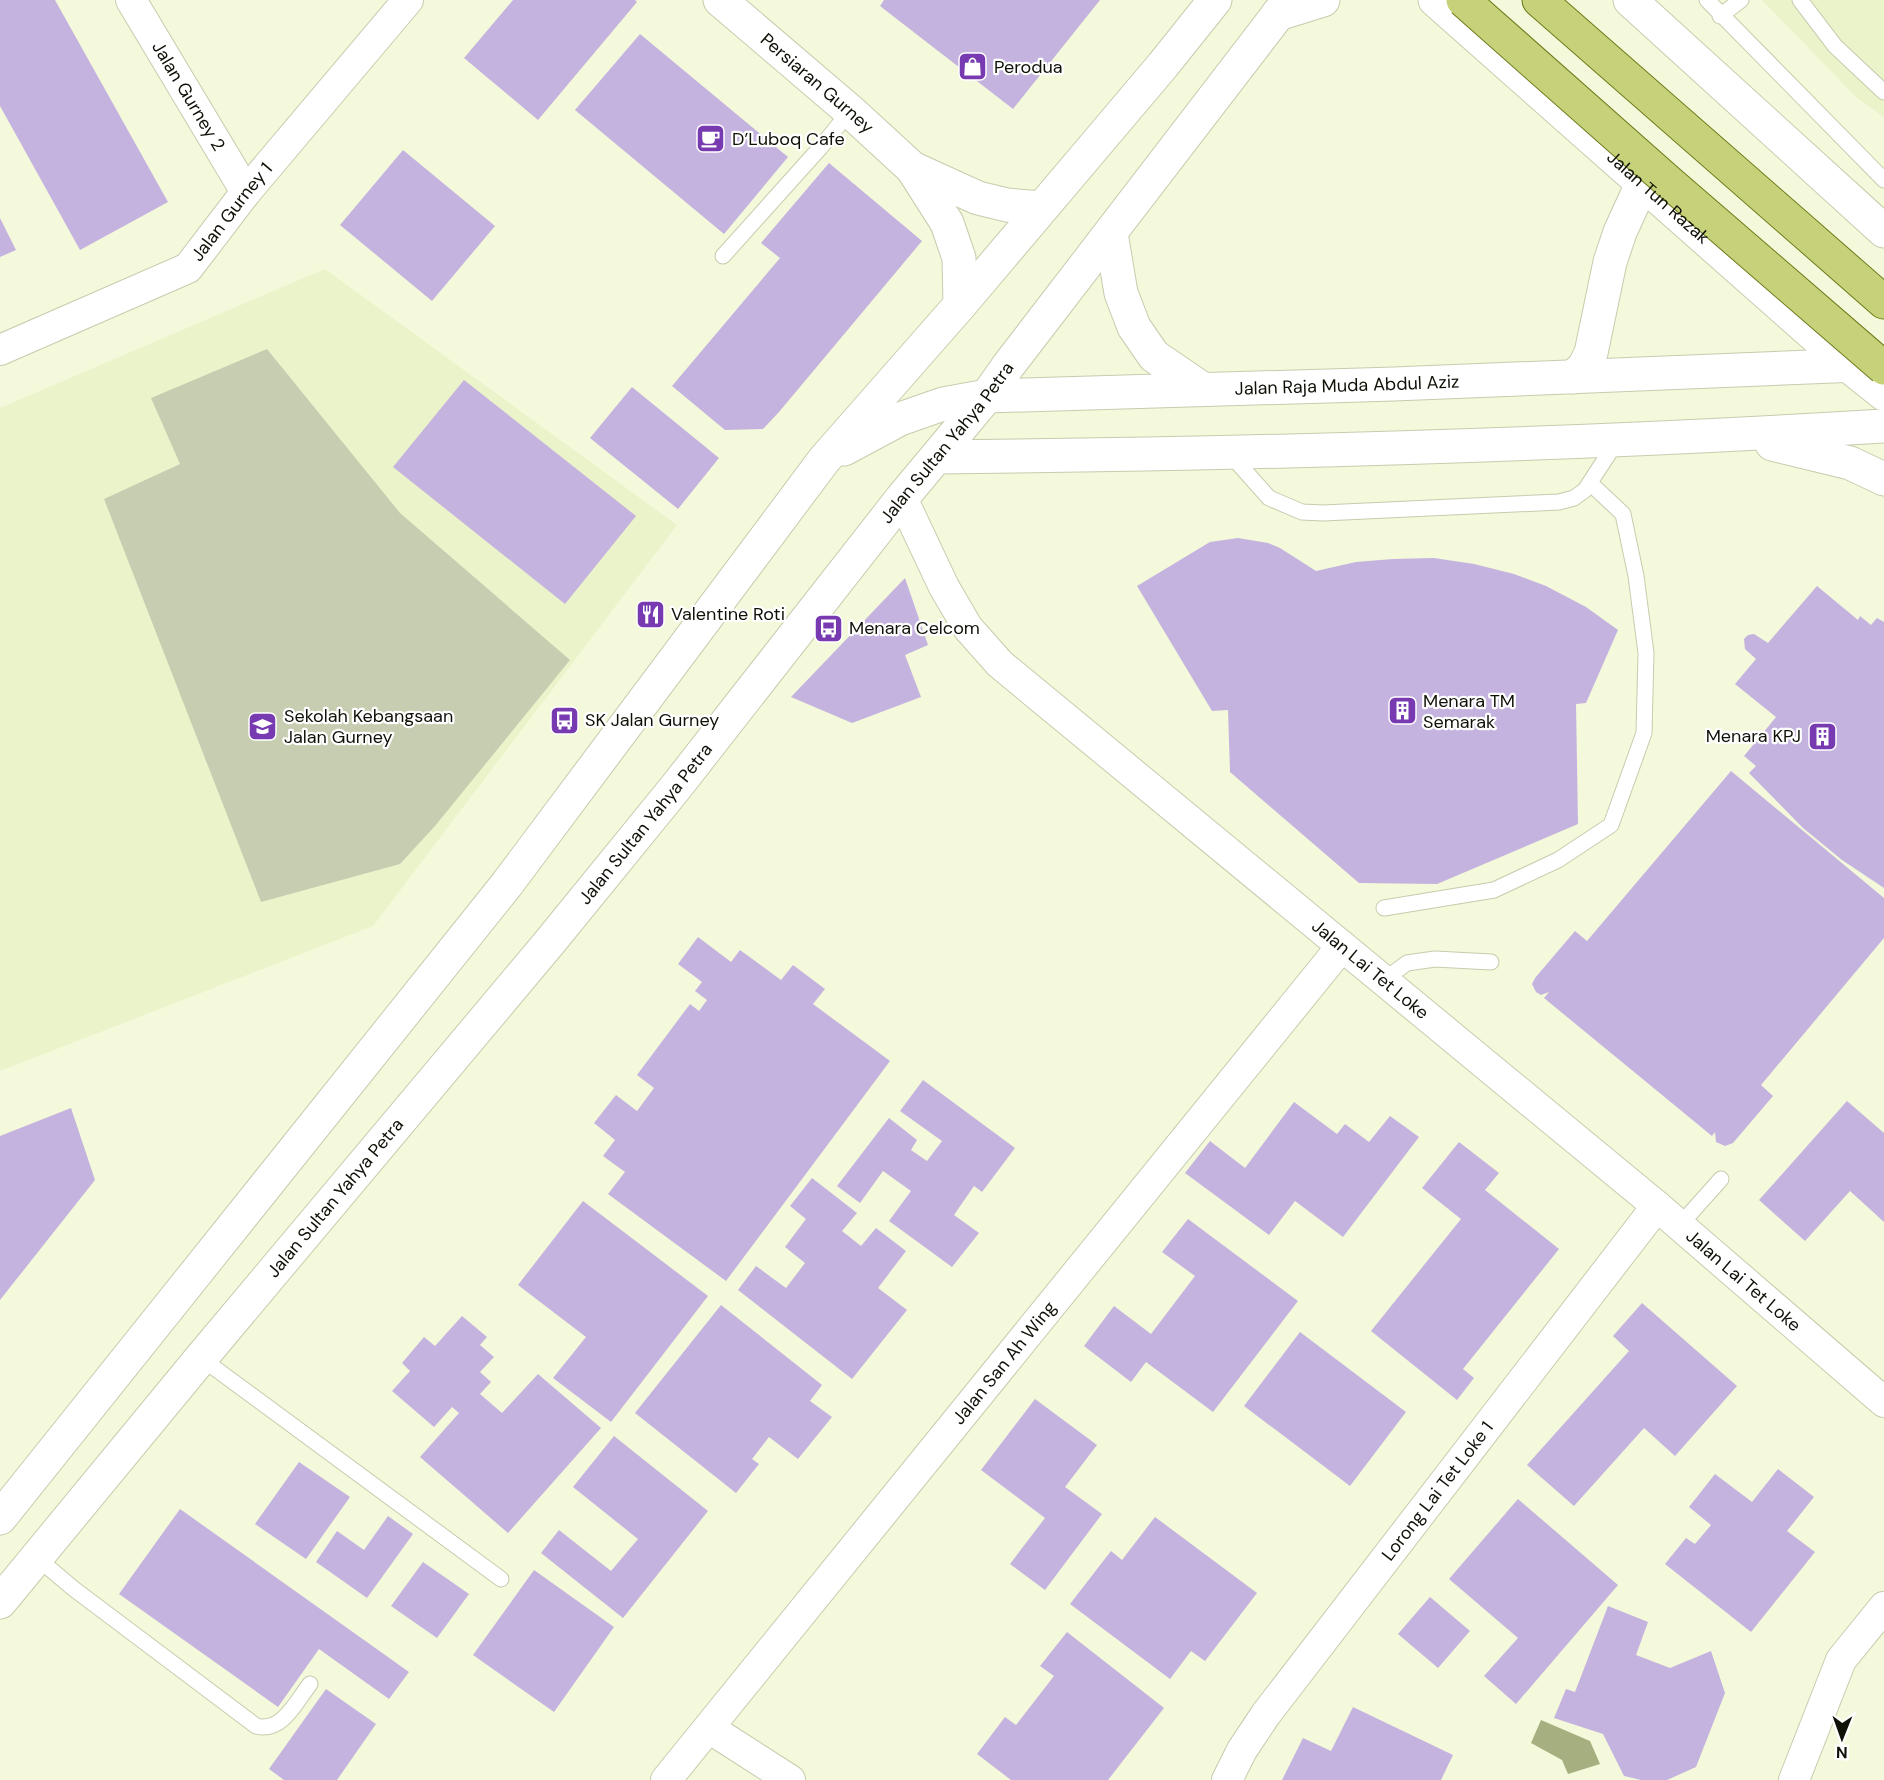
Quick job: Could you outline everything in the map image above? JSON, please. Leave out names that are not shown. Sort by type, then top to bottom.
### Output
[{"type":"main road","name":"Persiaran Gurney","points":[[720,0],[850,111],[912,168],[947,223],[959,258],[960,305]]},
{"type":"main road","points":[[1283,7],[1323,0]]},
{"type":"main road","points":[[1409,0],[1449,4]]},
{"type":"main road","points":[[1539,0],[1884,302]]},
{"type":"main road","points":[[1630,0],[1884,231]]},
{"type":"main road","name":"Jalan Tun Razak","points":[[1449,4],[1642,184],[1884,394]]},
{"type":"main road","name":"Jalan Tun Razak","points":[[1449,4],[1670,183],[1884,366]]},
{"type":"main road","name":"Jalan Sultan Yahya Petra","points":[[0,1602],[564,925],[676,787],[902,498],[987,396],[1283,7]]},
{"type":"main road","points":[[0,1518],[507,884],[824,460],[960,305],[1163,65],[1204,8]]},
{"type":"main road","name":"Persiaran Gurney","points":[[912,168],[978,198],[1007,205],[1040,208]]},
{"type":"main road","points":[[1573,377],[1584,367],[1591,353],[1610,262],[1620,232],[1642,184]]},
{"type":"main road","points":[[1110,233],[1121,293],[1134,327],[1154,356],[1201,388]]},
{"type":"main road","name":"Jalan Raja Muda Abdul Aziz","points":[[824,460],[900,419],[943,404],[987,396],[1884,366]]},
{"type":"main road","points":[[937,457],[1228,452],[1617,441],[1884,426]]},
{"type":"main road","points":[[1733,435],[1850,463],[1884,479]]},
{"type":"street","name":"Jalan Gurney 2","points":[[131,0],[246,192]]},
{"type":"street","name":"Jalan Gurney 1","points":[[0,350],[188,268],[246,192],[408,0]]},
{"type":"street","name":"Jalan Lai Tet Loke","points":[[902,498],[944,587],[968,628],[1000,664],[1658,1206],[1884,1402]]},
{"type":"street","name":"Jalan San Ah Wing","points":[[666,1780],[1342,946]]},
{"type":"street","name":"Lorong Lai Tet Loke 1","points":[[1227,1780],[1242,1750],[1266,1714],[1658,1206]]},
{"type":"street","points":[[1794,1780],[1841,1660],[1884,1607]]},
{"type":"street","points":[[709,1728],[790,1780]]},
{"type":"lane","points":[[1707,0],[1720,16],[1884,180]]},
{"type":"lane","points":[[1720,16],[1741,0]]},
{"type":"lane","points":[[1800,0],[1835,46],[1884,92]]},
{"type":"lane","points":[[723,256],[820,148],[850,111]]},
{"type":"lane","points":[[1228,452],[1269,498],[1302,512],[1323,513],[1559,502],[1574,498],[1585,490],[1617,441]]},
{"type":"lane","points":[[1384,908],[1494,890],[1558,860],[1611,825],[1644,733],[1646,654],[1636,576],[1623,514],[1590,483]]},
{"type":"lane","points":[[1384,980],[1407,963],[1435,959],[1491,962]]},
{"type":"lane","points":[[1680,1225],[1721,1179]]},
{"type":"lane","points":[[201,1358],[501,1579]]},
{"type":"lane","points":[[36,1557],[74,1589],[256,1726],[265,1728],[281,1723],[310,1684]]},
{"type":"shaded area","points":[[1762,0],[1884,0],[1884,117],[1856,97]]},
{"type":"shaded area","name":"Sekolah Kebangsaan Jalan Gurney","points":[[325,269],[677,525],[373,926],[0,1071],[0,408]]},
{"type":"shaded area","points":[[267,349],[400,513],[570,660],[435,826],[400,864],[261,902],[104,499],[180,464],[151,398]]},
{"type":"shaded area","points":[[1541,1720],[1590,1741],[1600,1764],[1568,1774],[1562,1760],[1531,1743]]},
{"type":"building","points":[[0,0],[55,0],[168,202],[80,250],[0,106]]},
{"type":"building","points":[[513,0],[635,0],[637,2],[538,120],[464,58]]},
{"type":"building","points":[[884,0],[1100,0],[1013,109],[880,6]]},
{"type":"building","points":[[640,34],[788,157],[724,234],[575,110]]},
{"type":"building","points":[[403,150],[495,226],[432,301],[340,225]]},
{"type":"building","points":[[829,163],[922,241],[763,429],[725,430],[672,386],[780,258],[761,243]]},
{"type":"building","points":[[0,218],[16,250],[0,257]]},
{"type":"building","points":[[464,380],[636,516],[565,604],[393,467]]},
{"type":"building","points":[[632,387],[719,458],[678,509],[590,438]]},
{"type":"building","name":"Menara TM Semarak","points":[[1238,538],[1268,543],[1280,548],[1316,571],[1356,562],[1393,559],[1434,558],[1474,564],[1514,574],[1546,586],[1586,607],[1618,630],[1586,703],[1576,704],[1578,824],[1437,884],[1359,883],[1230,772],[1228,710],[1212,711],[1137,586],[1210,542]]},
{"type":"building","points":[[905,578],[928,645],[905,655],[921,697],[852,723],[791,697]]},
{"type":"building","name":"Menara KPJ","points":[[1817,586],[1858,620],[1860,616],[1871,625],[1877,618],[1884,622],[1884,888],[1842,860],[1803,828],[1749,773],[1756,766],[1744,756],[1776,717],[1735,684],[1756,659],[1745,649],[1744,639],[1754,634],[1768,643]]},
{"type":"building","points":[[1731,771],[1884,898],[1884,938],[1761,1085],[1773,1096],[1733,1143],[1725,1146],[1716,1142],[1715,1132],[1712,1136],[1544,998],[1549,992],[1541,995],[1536,992],[1532,984],[1575,931],[1587,941]]},
{"type":"building","points":[[698,937],[731,962],[740,950],[781,980],[793,965],[825,989],[813,1004],[890,1061],[726,1281],[608,1194],[625,1172],[603,1156],[615,1140],[594,1123],[616,1095],[637,1111],[654,1088],[637,1075],[690,1004],[699,1011],[707,1000],[695,991],[702,982],[678,964]]},
{"type":"building","points":[[923,1080],[1015,1148],[982,1192],[974,1186],[954,1215],[979,1233],[952,1267],[889,1221],[911,1191],[883,1171],[860,1203],[837,1186],[889,1118],[917,1140],[911,1150],[927,1161],[942,1141],[900,1111]]},
{"type":"building","points":[[1847,1101],[1884,1133],[1884,1222],[1850,1191],[1805,1241],[1759,1200]]},
{"type":"building","points":[[1294,1102],[1337,1134],[1345,1124],[1369,1142],[1390,1116],[1419,1137],[1343,1237],[1295,1201],[1269,1235],[1185,1173],[1210,1141],[1245,1168]]},
{"type":"building","points":[[71,1108],[95,1180],[0,1300],[0,1136]]},
{"type":"building","points":[[1459,1142],[1499,1173],[1485,1190],[1559,1249],[1463,1369],[1474,1378],[1457,1400],[1371,1331],[1461,1219],[1422,1188]]},
{"type":"building","points":[[812,1178],[857,1213],[842,1231],[861,1246],[876,1228],[906,1251],[878,1288],[907,1310],[852,1379],[738,1290],[756,1266],[786,1288],[805,1263],[785,1247],[806,1219],[790,1206]]},
{"type":"building","points":[[583,1201],[708,1296],[611,1422],[553,1378],[586,1337],[518,1285]]},
{"type":"building","points":[[1188,1219],[1298,1301],[1213,1412],[1146,1362],[1131,1382],[1084,1346],[1114,1306],[1151,1334],[1195,1276],[1162,1252]]},
{"type":"building","points":[[1642,1303],[1737,1386],[1675,1456],[1644,1428],[1574,1506],[1527,1465],[1629,1351],[1613,1336]]},
{"type":"building","points":[[721,1305],[822,1385],[810,1401],[832,1417],[798,1459],[769,1437],[752,1459],[759,1464],[736,1493],[635,1413]]},
{"type":"building","points":[[462,1316],[487,1337],[480,1345],[494,1357],[480,1372],[491,1382],[480,1394],[502,1413],[538,1374],[601,1428],[508,1533],[420,1457],[459,1413],[452,1407],[434,1427],[392,1391],[410,1371],[402,1363],[424,1337],[435,1346]]},
{"type":"building","points":[[1300,1332],[1406,1412],[1350,1486],[1244,1406]]},
{"type":"building","points":[[1035,1399],[1097,1445],[1065,1487],[1102,1514],[1045,1590],[1010,1564],[1045,1518],[981,1470]]},
{"type":"building","points":[[614,1436],[708,1511],[623,1618],[541,1553],[559,1530],[611,1571],[638,1539],[573,1487]]},
{"type":"building","points":[[299,1462],[350,1497],[306,1559],[255,1524]]},
{"type":"building","points":[[1778,1469],[1814,1497],[1787,1531],[1815,1552],[1751,1632],[1665,1564],[1686,1538],[1695,1544],[1711,1525],[1689,1507],[1715,1474],[1752,1502]]},
{"type":"building","points":[[1518,1499],[1618,1585],[1516,1704],[1484,1676],[1518,1638],[1449,1579]]},
{"type":"building","points":[[180,1509],[409,1672],[389,1699],[319,1649],[278,1707],[119,1594]]},
{"type":"building","points":[[388,1516],[413,1534],[367,1598],[316,1562],[337,1531],[364,1550]]},
{"type":"building","points":[[1155,1517],[1257,1593],[1205,1661],[1191,1651],[1170,1679],[1070,1604],[1111,1551],[1122,1560]]},
{"type":"building","points":[[423,1562],[469,1594],[437,1638],[391,1606]]},
{"type":"building","points":[[534,1570],[614,1627],[554,1712],[473,1655]]},
{"type":"building","points":[[1430,1597],[1470,1631],[1438,1668],[1398,1634]]},
{"type":"building","points":[[1608,1606],[1648,1622],[1636,1655],[1670,1668],[1711,1651],[1725,1693],[1696,1767],[1667,1780],[1641,1780],[1624,1776],[1603,1734],[1554,1718],[1566,1689],[1575,1692]]},
{"type":"building","points":[[1067,1632],[1164,1708],[1108,1780],[1011,1780],[977,1754],[1005,1717],[1016,1725],[1054,1676],[1040,1666]]},
{"type":"building","points":[[326,1689],[376,1724],[337,1780],[284,1780],[269,1769]]},
{"type":"building","points":[[1353,1707],[1453,1755],[1441,1780],[1282,1780],[1303,1738],[1331,1751]]},
{"type":"place","name":"Perodua","points":[[973,67]]},
{"type":"place","name":"D’Luboq Cafe","points":[[711,139]]},
{"type":"place","name":"Valentine Roti","points":[[650,614]]},
{"type":"place","name":"Menara Celcom","points":[[828,628]]},
{"type":"place","name":"Menara TM Semarak","points":[[1402,711]]},
{"type":"place","name":"SK Jalan Gurney","points":[[564,720]]},
{"type":"place","name":"Sekolah Kebangsaan Jalan Gurney","points":[[263,726]]},
{"type":"place","name":"Menara KPJ","points":[[1822,736]]}]
